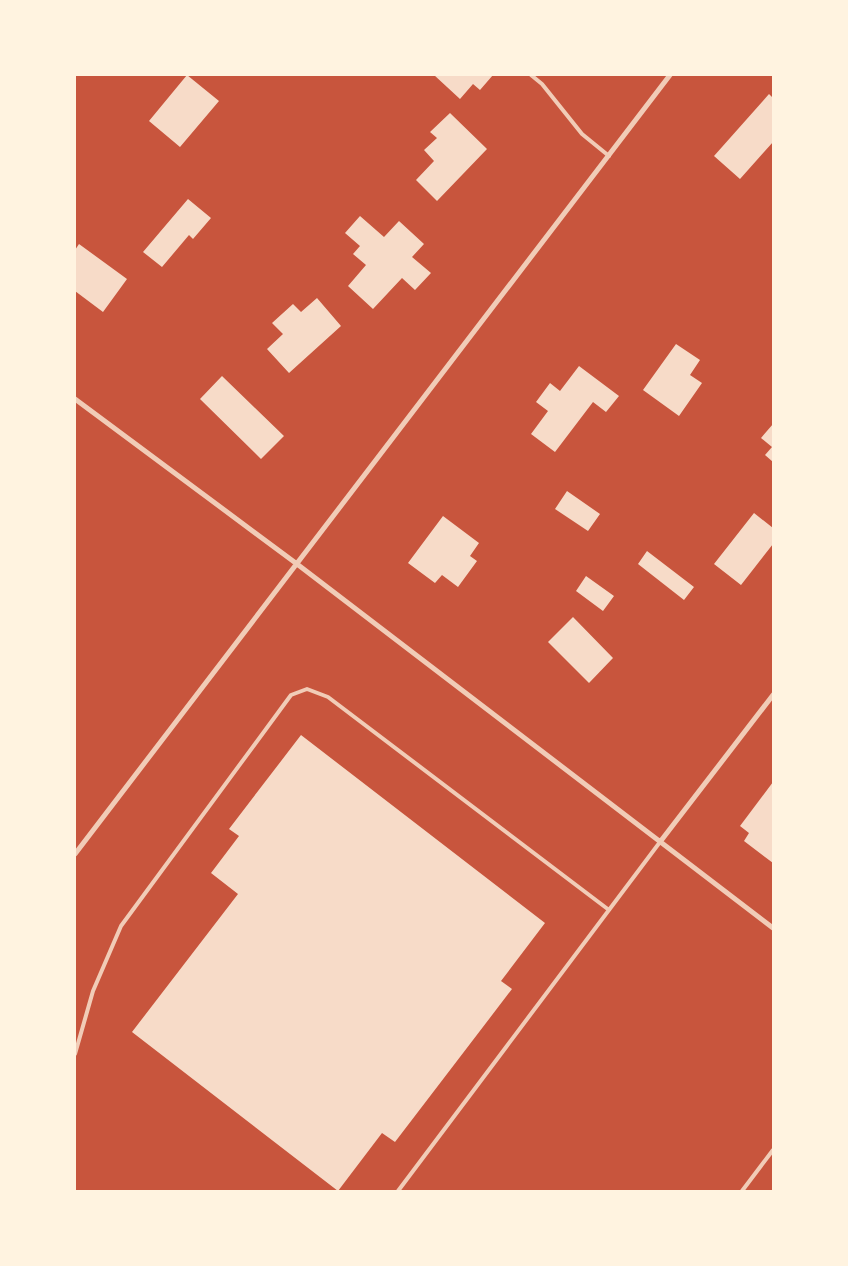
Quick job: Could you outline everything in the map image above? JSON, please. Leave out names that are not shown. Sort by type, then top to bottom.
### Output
[{"type":"street","points":[[75,854],[670,75]]},
{"type":"street","points":[[75,399],[297,564],[773,928]]},
{"type":"street","points":[[660,842],[773,695]]},
{"type":"lane","points":[[531,75],[542,84],[582,134],[609,156]]},
{"type":"lane","points":[[75,1054],[93,990],[121,926],[291,695],[307,689],[328,697],[609,910]]},
{"type":"lane","points":[[398,1191],[660,842]]},
{"type":"lane","points":[[742,1191],[773,1150]]},
{"type":"building","points":[[187,75],[219,101],[180,147],[149,121]]},
{"type":"building","points":[[434,75],[493,75],[480,90],[473,84],[460,99]]},
{"type":"building","points":[[769,94],[773,98],[773,142],[740,179],[714,156]]},
{"type":"building","points":[[450,113],[487,149],[437,201],[416,180],[434,161],[424,150],[437,138],[430,132]]},
{"type":"building","points":[[188,199],[211,218],[193,239],[189,235],[162,267],[143,252]]},
{"type":"building","points":[[360,216],[384,237],[399,221],[424,244],[412,257],[431,273],[415,290],[402,278],[373,309],[348,286],[366,265],[353,254],[360,246],[345,233]]},
{"type":"building","points":[[79,244],[127,279],[103,312],[75,291],[75,250]]},
{"type":"building","points":[[317,298],[341,326],[289,373],[267,349],[283,334],[272,323],[293,304],[301,312]]},
{"type":"building","points":[[676,344],[700,360],[690,375],[702,383],[679,416],[643,390]]},
{"type":"building","points":[[579,366],[619,396],[606,412],[593,402],[555,452],[531,434],[548,411],[536,402],[550,383],[560,391]]},
{"type":"building","points":[[222,376],[284,436],[261,459],[200,399]]},
{"type":"building","points":[[773,424],[773,462],[765,455],[772,447],[761,438]]},
{"type":"building","points":[[567,491],[600,514],[588,531],[555,509]]},
{"type":"building","points":[[754,513],[773,528],[773,544],[741,585],[714,564]]},
{"type":"building","points":[[443,516],[479,543],[470,556],[477,561],[458,587],[442,575],[435,583],[408,563]]},
{"type":"building","points":[[647,551],[694,587],[684,600],[638,564]]},
{"type":"building","points":[[586,576],[614,596],[603,611],[576,591]]},
{"type":"building","points":[[573,617],[613,658],[589,683],[548,642]]},
{"type":"building","points":[[301,735],[545,923],[501,981],[512,989],[395,1142],[382,1133],[338,1191],[132,1032],[238,894],[211,873],[239,836],[229,829]]},
{"type":"building","points":[[773,782],[773,863],[744,841],[749,833],[740,826]]}]
